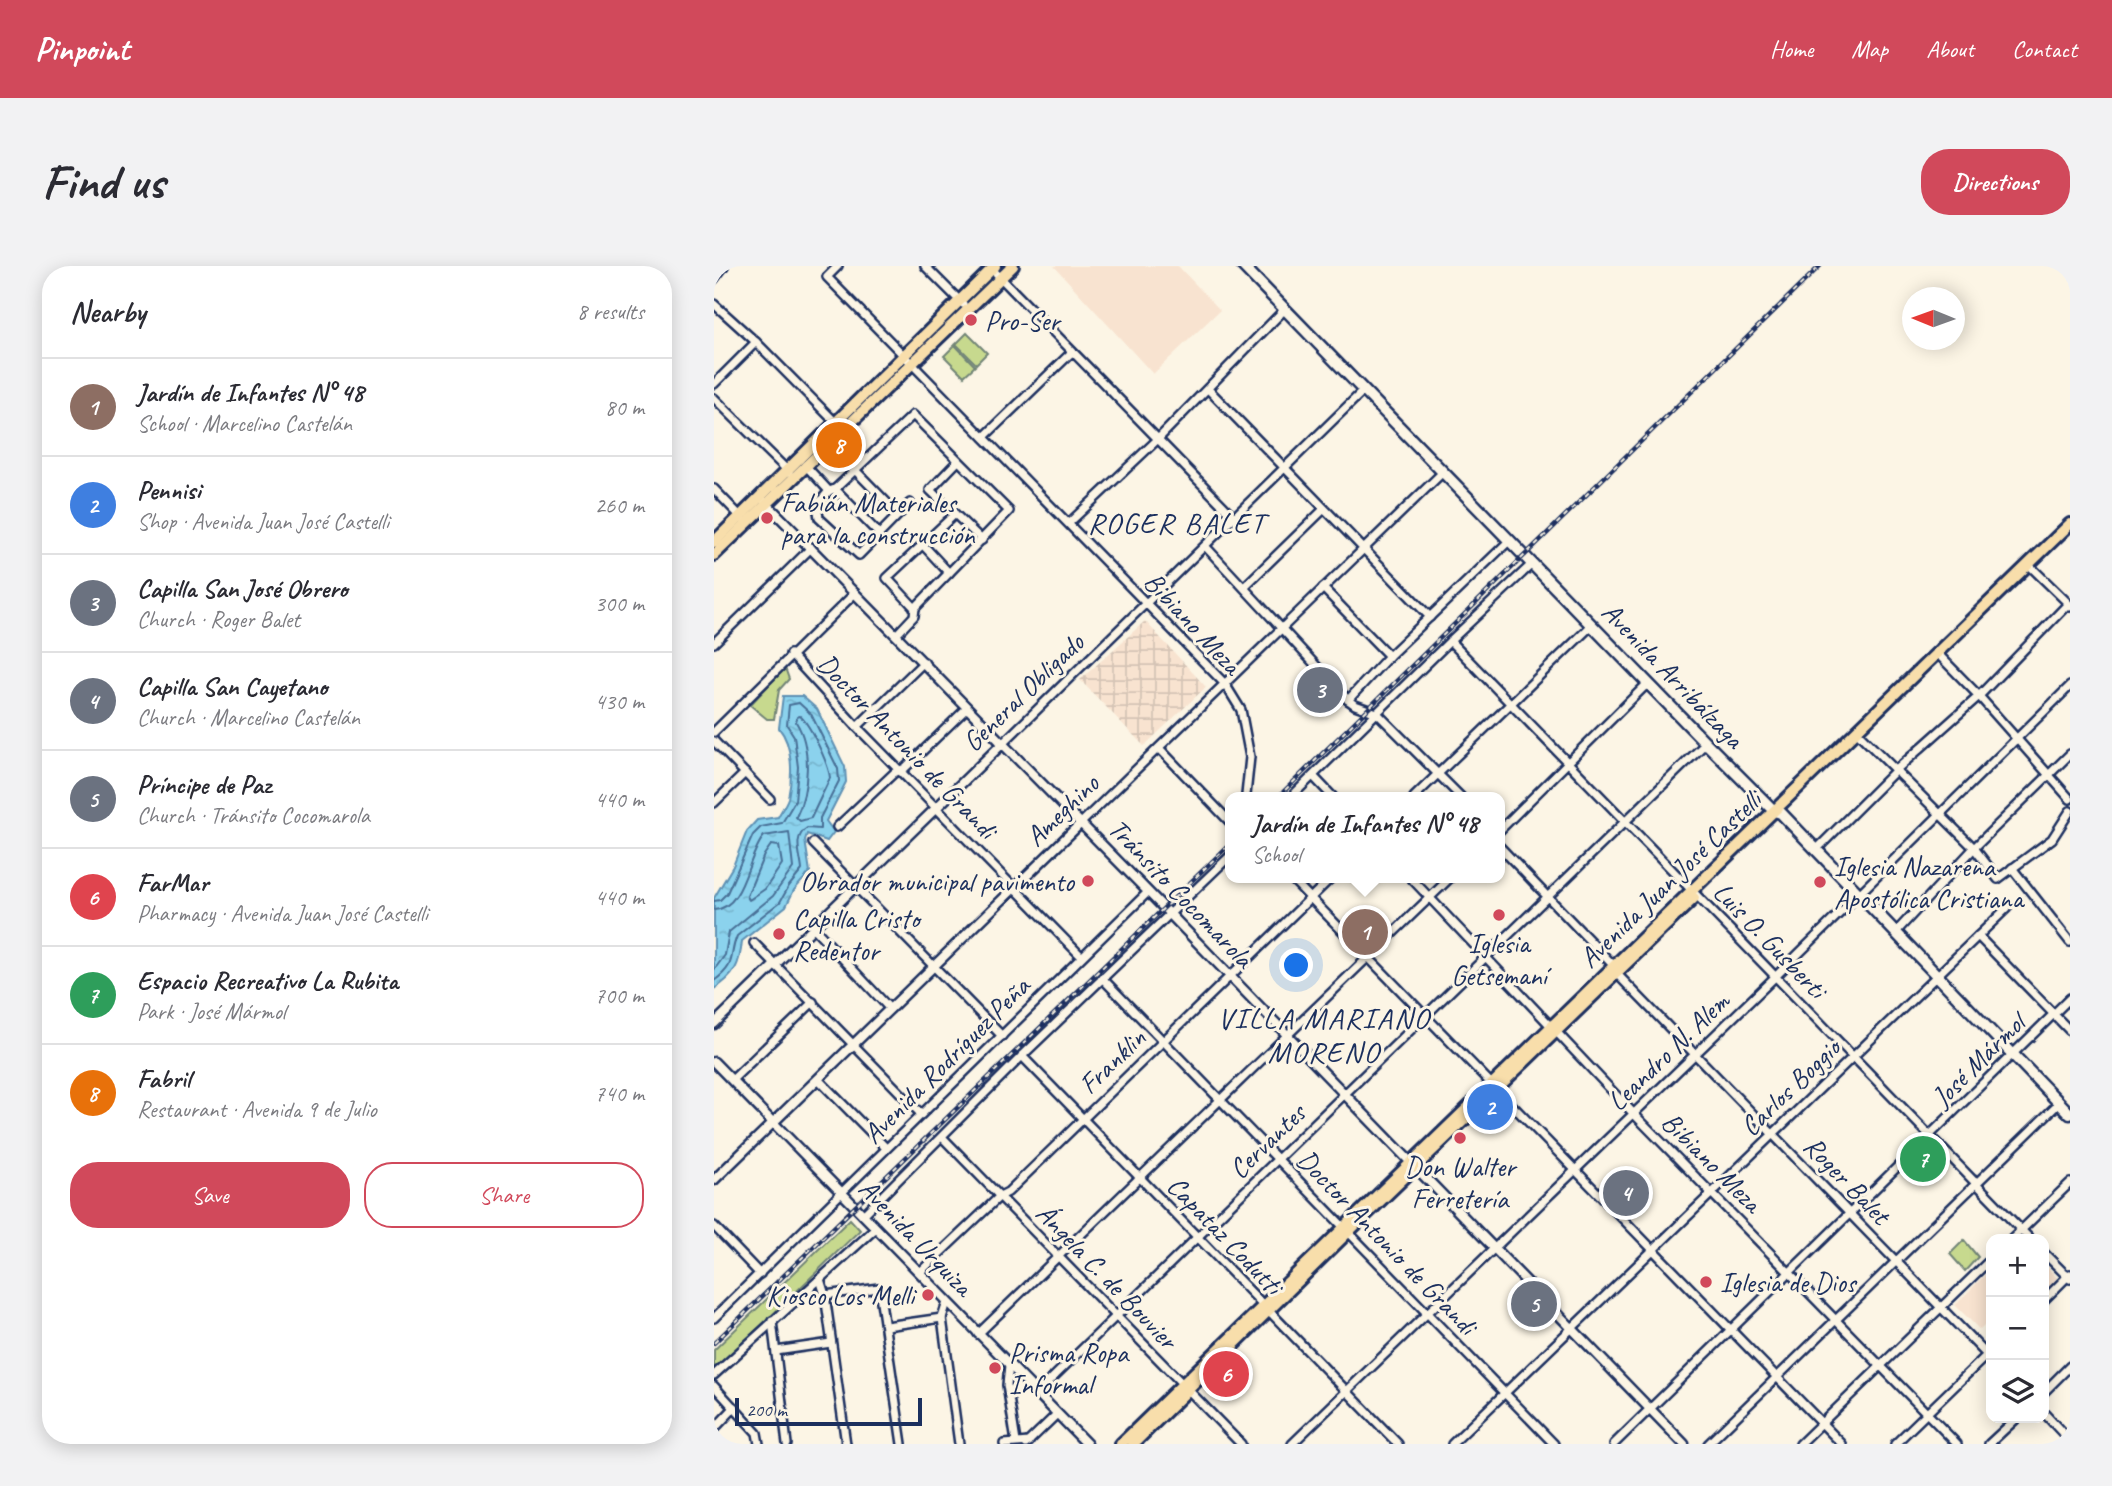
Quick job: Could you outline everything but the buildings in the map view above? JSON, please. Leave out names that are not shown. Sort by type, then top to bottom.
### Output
[{"type":"main road","points":[[714,555],[744,520],[908,358],[964,305],[1013,266]]},
{"type":"main road","name":"Avenida Arribálzaga","points":[[1243,266],[1706,743],[1859,894],[2070,1114]]},
{"type":"main road","points":[[964,305],[993,267]]},
{"type":"main road","points":[[714,542],[744,520]]},
{"type":"main road","name":"Avenida Juan José Castelli","points":[[2031,567],[2070,524]]},
{"type":"main road","name":"Avenida Juan José Castelli","points":[[1121,1444],[1266,1308],[1939,655],[2070,533]]},
{"type":"main road","name":"Avenida Juan José Castelli","points":[[1133,1444],[1185,1386]]},
{"type":"street","points":[[714,279],[724,266]]},
{"type":"street","name":"Bibiano Meza","points":[[823,266],[828,275],[1225,684],[1241,710],[1251,757],[1246,792]]},
{"type":"street","points":[[828,275],[838,266]]},
{"type":"street","points":[[925,266],[964,305]]},
{"type":"street","points":[[993,267],[1235,519]]},
{"type":"street","points":[[714,304],[756,342],[839,427]]},
{"type":"street","points":[[1069,523],[1157,440],[1285,309]]},
{"type":"street","points":[[714,384],[756,342]]},
{"type":"street","points":[[984,437],[1072,352]]},
{"type":"street","points":[[1208,389],[1430,617]]},
{"type":"street","name":"General Obligado","points":[[714,1024],[1235,519],[1363,391]]},
{"type":"street","points":[[714,398],[791,474]]},
{"type":"street","points":[[910,503],[859,555],[819,518],[817,505],[913,415],[1009,511],[915,608]]},
{"type":"street","points":[[958,461],[930,490],[982,540]]},
{"type":"street","points":[[802,462],[879,534]]},
{"type":"street","points":[[855,470],[898,514]]},
{"type":"street","name":"Ameghino","points":[[714,1180],[1443,472]]},
{"type":"street","points":[[714,489],[744,520]]},
{"type":"street","name":"Tránsito Cocomarola","points":[[763,501],[897,634],[1684,1444]]},
{"type":"street","points":[[1244,587],[1324,509]]},
{"type":"street","points":[[897,634],[915,616],[915,608],[887,578],[955,514]]},
{"type":"street","points":[[1348,700],[1389,656],[1509,541]]},
{"type":"street","points":[[924,545],[950,573]]},
{"type":"street","points":[[1206,547],[1348,700],[1377,713],[1456,792]]},
{"type":"street","points":[[714,643],[811,548]]},
{"type":"street","points":[[1296,792],[1532,564]]},
{"type":"street","points":[[1816,850],[1896,771],[1979,696],[2065,607],[2070,606],[2031,567]]},
{"type":"street","points":[[1322,588],[1389,656]]},
{"type":"street","points":[[714,732],[790,654],[855,593]]},
{"type":"street","points":[[1419,792],[1592,625]]},
{"type":"street","name":"Luis O. Gusberti","points":[[1450,641],[2025,1234]]},
{"type":"street","name":"Doctor Antonio de Grandi","points":[[790,654],[857,727],[1081,956]]},
{"type":"street","points":[[1939,655],[2070,799]]},
{"type":"street","points":[[857,727],[923,662]]},
{"type":"street","points":[[1505,825],[1648,683]]},
{"type":"street","name":"Leandro N. Alem","points":[[1292,1444],[1776,976],[2070,686]]},
{"type":"street","points":[[836,827],[899,770],[905,768],[967,708]]},
{"type":"street","points":[[1858,733],[1941,813],[1998,879],[2052,839],[2070,811]]},
{"type":"street","points":[[714,741],[770,799]]},
{"type":"street","name":"Cervantes","points":[[1037,1393],[1706,743]]},
{"type":"street","points":[[1159,748],[1225,817]]},
{"type":"street","points":[[1896,932],[1974,848],[2070,754]]},
{"type":"street","points":[[714,803],[745,773]]},
{"type":"street","points":[[1313,776],[1328,792]]},
{"type":"street","points":[[813,843],[1002,1036]]},
{"type":"street","name":"Roger Balet","points":[[1505,852],[1694,1054],[1941,1309],[1986,1351]]},
{"type":"street","name":"Avenida Rodríguez Peña","points":[[863,1215],[1022,1056],[1225,861]]},
{"type":"street","points":[[2012,868],[2070,942]]},
{"type":"street","points":[[1296,883],[1842,1444]]},
{"type":"street","name":"Franklin","points":[[920,1272],[1000,1196],[1008,1192],[1326,883]]},
{"type":"street","name":"Bibiano Meza","points":[[1415,883],[1633,1113],[1957,1444]]},
{"type":"street","points":[[978,1334],[1444,883]]},
{"type":"street","name":"Avenida Rodríguez Peña","points":[[714,1318],[1148,892]]},
{"type":"street","name":"Carlos Boggio","points":[[1452,1444],[2007,908]]},
{"type":"street","points":[[814,928],[890,1009]]},
{"type":"street","points":[[1978,936],[2070,1031]]},
{"type":"street","points":[[754,943],[921,1114]]},
{"type":"street","name":"Doctor Antonio de Grandi","points":[[1102,978],[1554,1444]]},
{"type":"street","name":"José Mármol","points":[[1615,1444],[2070,998]]},
{"type":"street","points":[[732,1080],[813,1002]]},
{"type":"street","name":"Capataz Codutti","points":[[1022,1056],[1398,1444]]},
{"type":"street","name":"Avenida Urquiza","points":[[714,1062],[1087,1444]]},
{"type":"street","points":[[818,1079],[887,1148]]},
{"type":"street","points":[[1708,1444],[2059,1103]]},
{"type":"street","name":"Ángela C. de Bouvier","points":[[942,1137],[1241,1444]]},
{"type":"street","points":[[2017,1234],[2070,1183]]},
{"type":"street","points":[[714,1226],[760,1273]]},
{"type":"street","points":[[714,1375],[876,1228]]},
{"type":"street","points":[[2047,1297],[2069,1277],[2049,1257]]},
{"type":"street","points":[[1800,1444],[1986,1264]]},
{"type":"street","points":[[820,1279],[825,1295],[846,1444]]},
{"type":"street","points":[[825,1295],[879,1288],[902,1444]]},
{"type":"street","points":[[947,1302],[942,1318],[959,1444]]},
{"type":"street","points":[[886,1326],[942,1318]]},
{"type":"street","points":[[772,1321],[787,1444]]},
{"type":"street","points":[[776,1351],[831,1343]]},
{"type":"street","points":[[1895,1444],[1986,1359]]},
{"type":"street","points":[[1009,1365],[1007,1385],[1016,1442]]},
{"type":"street","points":[[2049,1387],[2070,1366]]},
{"type":"street","points":[[714,1386],[757,1433],[757,1443]]},
{"type":"street","points":[[714,1429],[735,1407]]},
{"type":"street","points":[[1004,1444],[1028,1443],[1057,1414]]},
{"type":"street","points":[[2049,1418],[2070,1441]]},
{"type":"street","points":[[1989,1444],[2012,1423]]},
{"type":"shaded area","points":[[1054,266],[1178,266],[1220,310],[1153,374]]},
{"type":"shaded area","points":[[1145,621],[1206,687],[1144,746],[1080,680]]},
{"type":"shaded area","points":[[2049,1269],[2057,1278],[2049,1287]]},
{"type":"shaded area","points":[[1986,1274],[1986,1324],[1980,1330],[1955,1305]]},
{"type":"green space","points":[[967,333],[987,353],[976,364],[956,344]]},
{"type":"green space","points":[[955,345],[975,366],[964,376],[944,356]]},
{"type":"green space","points":[[785,668],[789,679],[779,690],[774,719],[767,719],[750,705]]},
{"type":"green space","points":[[1929,1144],[1937,1152],[1916,1173],[1908,1165]]},
{"type":"green space","points":[[850,1219],[860,1230],[714,1371],[714,1350]]},
{"type":"green space","points":[[1964,1240],[1978,1257],[1965,1271],[1950,1254]]},
{"type":"water","points":[[783,696],[802,696],[817,709],[845,767],[846,782],[826,821],[834,832],[827,841],[807,834],[805,840],[810,872],[794,890],[786,906],[742,941],[735,969],[714,989],[714,898],[733,866],[747,831],[757,820],[778,817],[788,798],[791,761],[787,743],[779,728]]},
{"type":"railway","points":[[1283,792],[1820,266]]},
{"type":"railway","points":[[714,1343],[1225,849]]},
{"type":"place","name":"Pro-Ser","points":[[971,320]]},
{"type":"place","name":"Fabril","points":[[839,445]]},
{"type":"place","name":"Fabián Materiales para la construcción","points":[[767,518]]},
{"type":"place","name":"Capilla San José Obrero","points":[[1320,690]]},
{"type":"place","name":"Obrador municipal pavimento","points":[[1088,881]]},
{"type":"place","name":"Iglesia Nazarena Apostólica Cristiana","points":[[1820,882]]},
{"type":"place","name":"Iglesia Getsemaní","points":[[1499,915]]},
{"type":"place","name":"Jardín de Infantes N° 48","points":[[1365,932]]},
{"type":"place","name":"Capilla Cristo Redentor","points":[[779,934]]},
{"type":"place","name":"Pennisi","points":[[1490,1107]]},
{"type":"place","name":"Don Walter Ferretería","points":[[1460,1138]]},
{"type":"place","name":"Espacio Recreativo La Rubita","points":[[1923,1159]]},
{"type":"place","name":"Capilla San Cayetano","points":[[1626,1193]]},
{"type":"place","name":"Iglesia de Dios","points":[[1706,1282]]},
{"type":"place","name":"Kiosco Los Melli","points":[[928,1295]]},
{"type":"place","name":"Príncipe de Paz","points":[[1534,1304]]},
{"type":"place","name":"Prisma Ropa Informal","points":[[995,1368]]},
{"type":"place","name":"FarMar","points":[[1226,1374]]},
{"type":"district","name":"ROGER BALET","points":[[1177,523]]},
{"type":"district","name":"VILLA MARIANO MORENO","points":[[1324,1035]]}]
